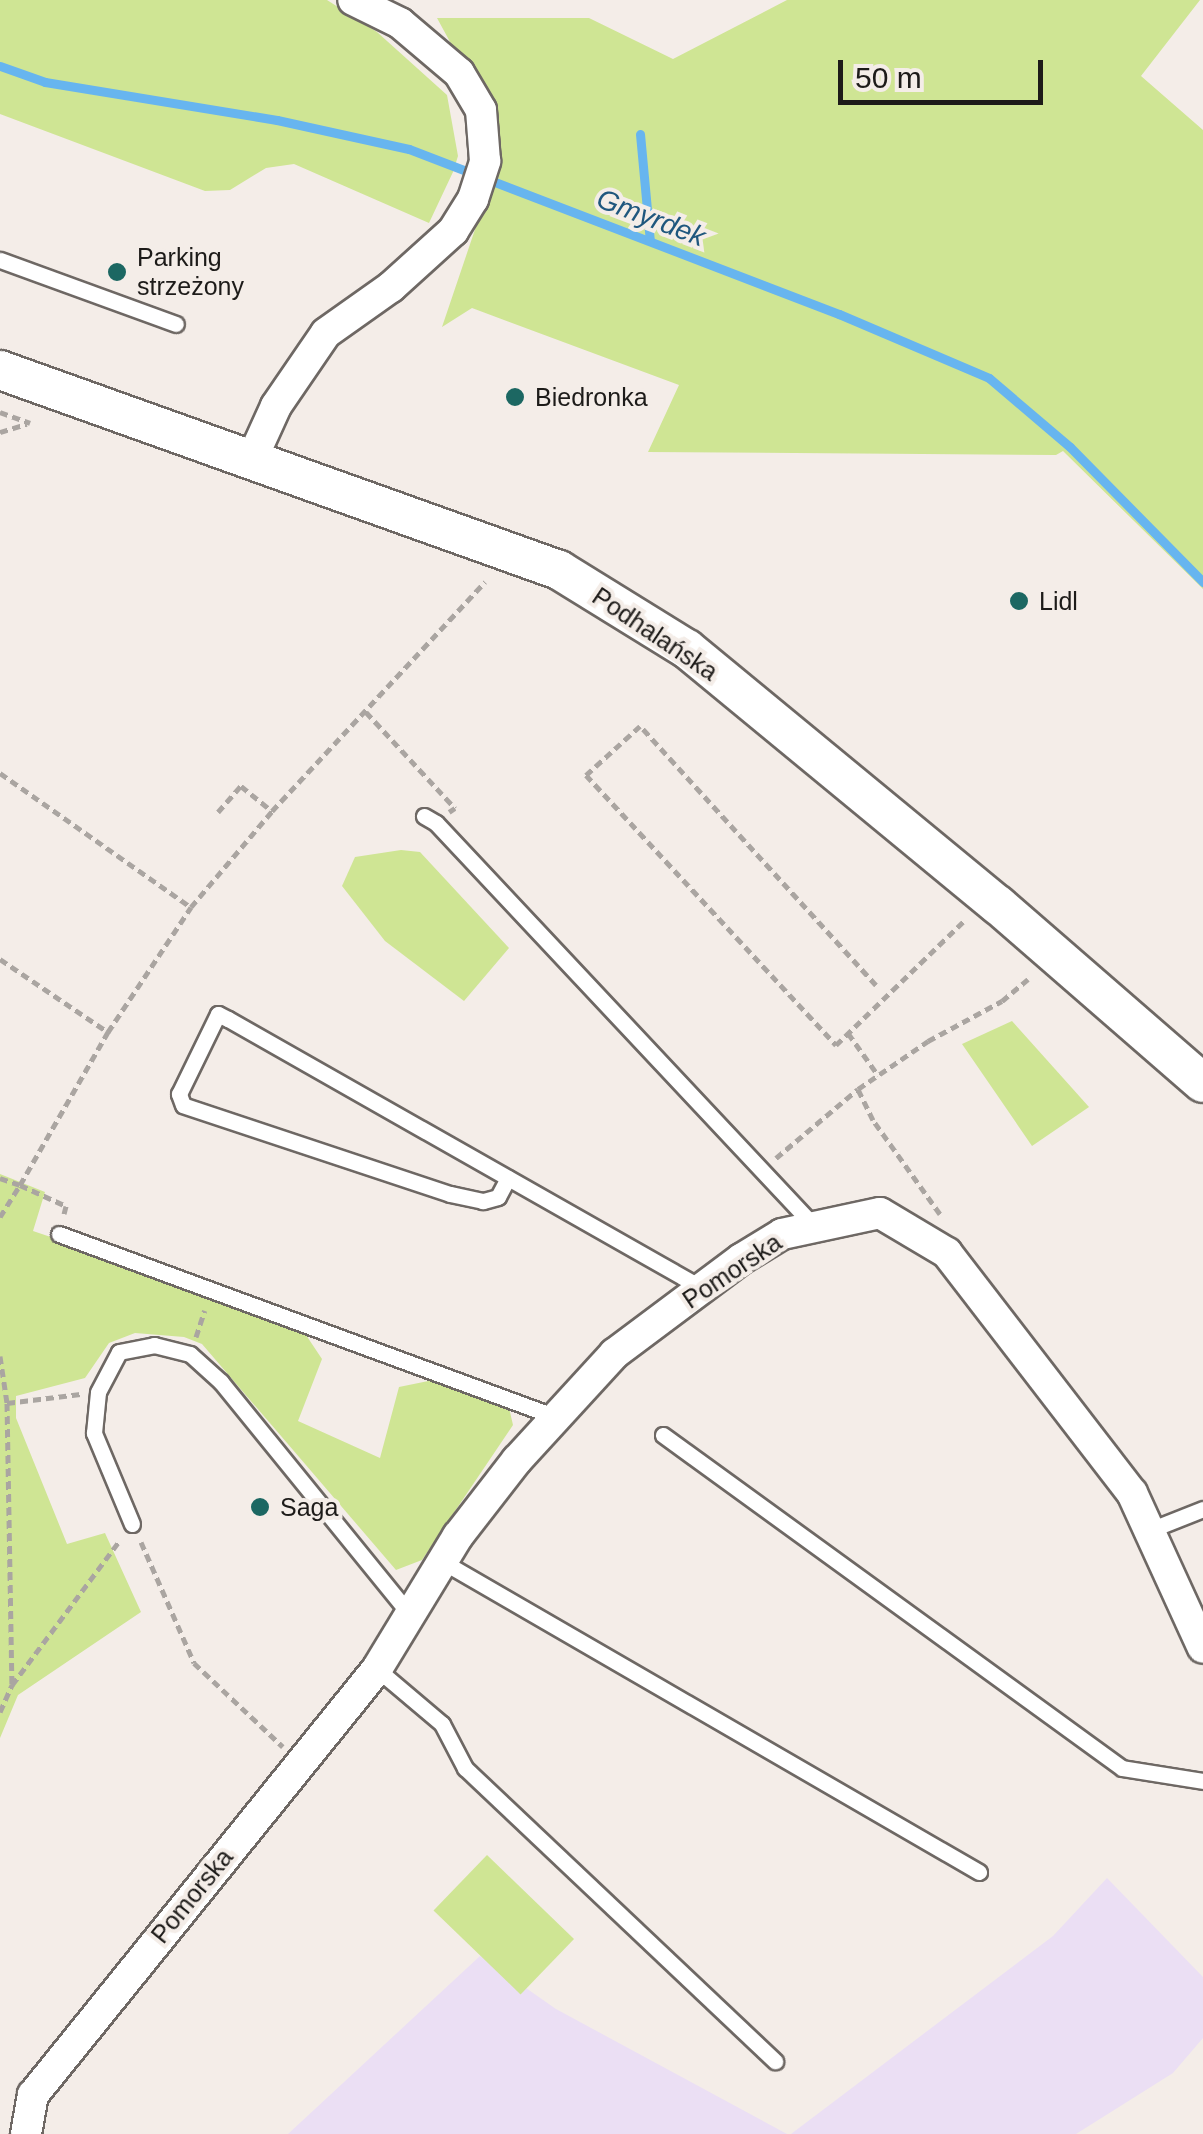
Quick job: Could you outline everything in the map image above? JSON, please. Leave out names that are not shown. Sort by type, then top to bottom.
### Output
[{"type":"street","points":[[252,459],[276,406],[326,333],[452,231],[473,199],[485,161],[481,110],[459,73],[400,22],[353,0]]},
{"type":"street","name":"Podhalańska","points":[[0,370],[559,570],[687,649],[1012,916],[1203,1083]]},
{"type":"street","name":"Pomorska","points":[[26,2134],[33,2096],[377,1669],[412,1618],[458,1536],[556,1417],[614,1354],[782,1234],[880,1213],[948,1253],[1132,1493],[1203,1648]]},
{"type":"lane","points":[[0,260],[176,324]]},
{"type":"lane","points":[[430,819],[814,1226]]},
{"type":"lane","points":[[508,1178],[498,1197],[483,1201],[450,1194],[183,1105],[179,1094],[218,1014],[508,1178],[702,1288]]},
{"type":"lane","points":[[58,1234],[556,1417]]},
{"type":"lane","points":[[132,1524],[94,1433],[98,1392],[118,1352],[154,1345],[190,1354],[221,1382],[412,1618]]},
{"type":"lane","points":[[663,1436],[1122,1768],[1203,1781]]},
{"type":"lane","points":[[1150,1530],[1203,1508]]},
{"type":"lane","points":[[445,1563],[979,1872]]},
{"type":"lane","points":[[377,1669],[442,1724],[465,1768],[775,2061]]},
{"type":"path","points":[[0,412],[30,423],[0,432]]},
{"type":"path","points":[[0,1217],[108,1032],[191,906],[272,811],[485,582]]},
{"type":"path","points":[[366,712],[454,808],[430,819]]},
{"type":"path","points":[[876,985],[640,726],[586,775],[836,1045],[963,922]]},
{"type":"path","points":[[0,773],[191,906]]},
{"type":"path","points":[[218,812],[241,786],[272,811]]},
{"type":"path","points":[[0,960],[108,1032]]},
{"type":"path","points":[[762,1170],[858,1089],[928,1041],[1002,1001],[1028,979]]},
{"type":"path","points":[[848,1033],[878,1076]]},
{"type":"path","points":[[858,1089],[873,1120],[947,1224]]},
{"type":"path","points":[[0,1178],[66,1206],[58,1234]]},
{"type":"path","points":[[190,1354],[212,1290]]},
{"type":"path","points":[[0,1356],[7,1403],[12,1685]]},
{"type":"path","points":[[7,1403],[98,1392]]},
{"type":"path","points":[[0,1712],[12,1685],[132,1524],[194,1662],[235,1697],[301,1765]]},
{"type":"shaded area","points":[[1107,1878],[1203,1977],[1203,2038],[1173,2073],[1076,2134],[791,2134],[1053,1936]]},
{"type":"shaded area","points":[[480,1956],[556,2009],[787,2134],[288,2134]]},
{"type":"green space","points":[[0,0],[327,0],[377,32],[447,95],[458,156],[453,172],[429,223],[294,164],[266,168],[230,190],[205,191],[0,114]]},
{"type":"green space","points":[[787,0],[1200,0],[1141,76],[1203,130],[1203,589],[1063,451],[1056,455],[648,452],[679,385],[472,308],[442,327],[486,197],[455,51],[437,18],[589,18],[673,59]]},
{"type":"green space","points":[[401,850],[420,852],[509,948],[464,1001],[385,941],[342,886],[355,857]]},
{"type":"green space","points":[[1012,1021],[1089,1107],[1032,1146],[962,1044]]},
{"type":"green space","points":[[0,1174],[45,1192],[33,1231],[296,1320],[322,1359],[298,1421],[380,1458],[399,1387],[443,1378],[507,1399],[513,1425],[422,1560],[396,1570],[202,1344],[184,1337],[135,1333],[109,1343],[85,1378],[16,1396],[16,1418],[67,1544],[105,1533],[141,1612],[18,1695],[0,1738]]},
{"type":"green space","points":[[487,1855],[574,1939],[521,1994],[434,1910]]},
{"type":"waterway","name":"Gmyrdek","points":[[0,66],[45,82],[277,120],[409,149],[839,314],[989,378],[1070,447],[1203,582]]},
{"type":"waterway","points":[[640,134],[650,241]]},
{"type":"place","name":"Parking strzeżony","points":[[117,272]]},
{"type":"place","name":"Biedronka","points":[[515,397]]},
{"type":"place","name":"Lidl","points":[[1019,601]]},
{"type":"place","name":"Saga","points":[[260,1507]]}]
